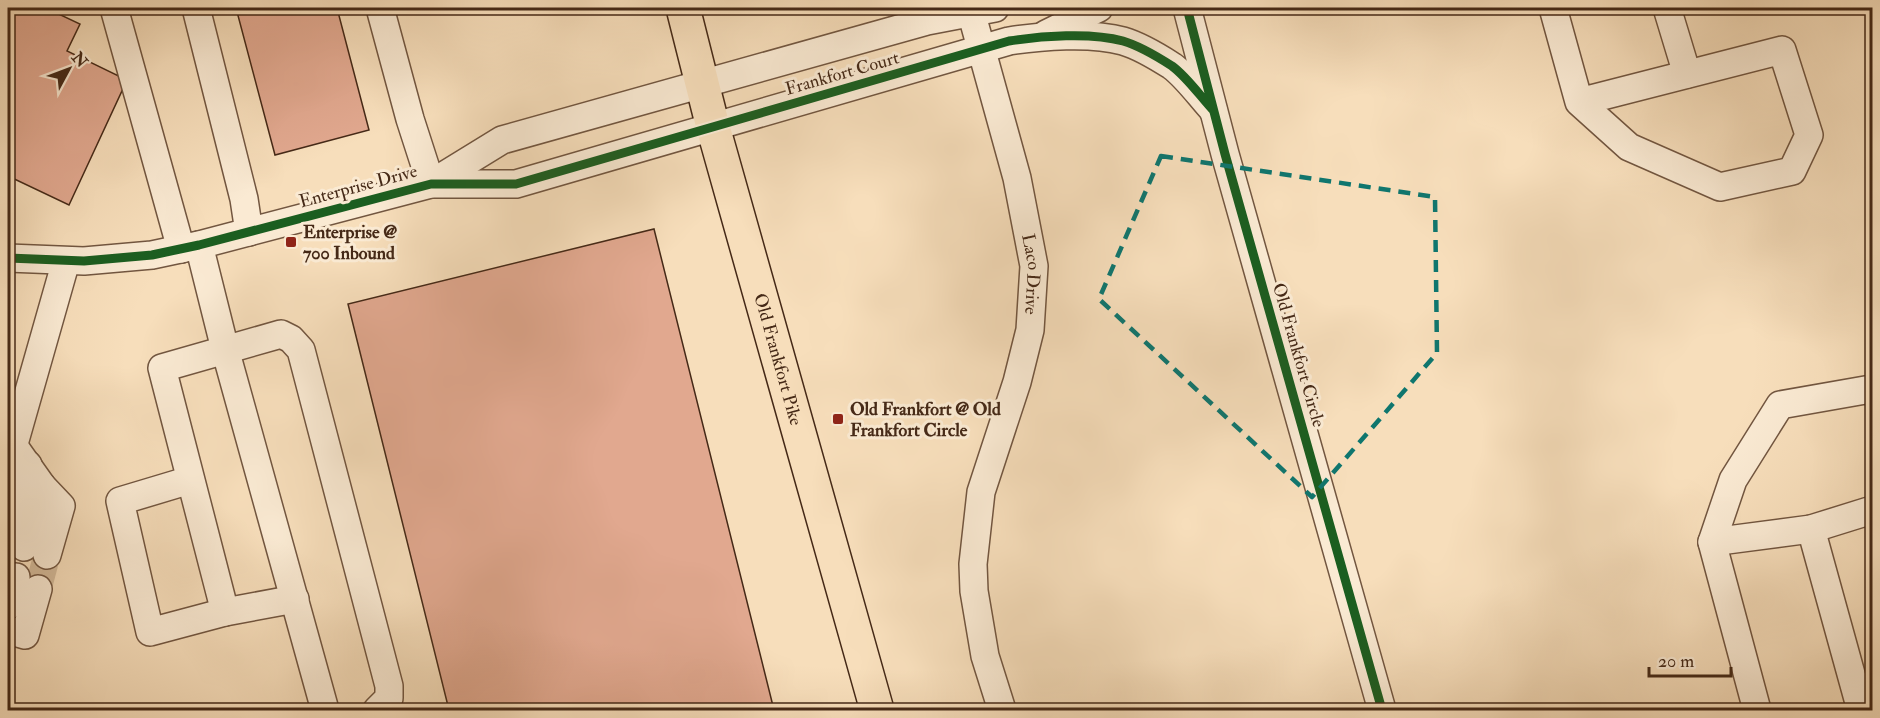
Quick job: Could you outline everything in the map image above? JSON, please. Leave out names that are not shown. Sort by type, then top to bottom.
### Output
[{"type":"main road","name":"Old Frankfort Pike","points":[[683,8],[713,127],[877,711]]},
{"type":"street","points":[[114,8],[225,349],[296,599],[325,711]]},
{"type":"street","points":[[196,8],[244,199],[249,232]]},
{"type":"street","points":[[380,8],[410,119],[431,184]]},
{"type":"street","points":[[1042,36],[1099,8]]},
{"type":"street","name":"Old Frankfort Circle","points":[[1187,8],[1213,110],[1382,711]]},
{"type":"street","points":[[1553,8],[1579,102],[1629,147],[1720,188],[1792,171],[1809,135],[1782,50],[1579,102]]},
{"type":"street","points":[[1667,8],[1687,74]]},
{"type":"street","name":"Frankfort Court","points":[[703,85],[927,21],[979,9],[981,50],[713,127]]},
{"type":"street","points":[[981,50],[1009,41],[1042,36],[1093,37],[1122,41],[1174,68],[1213,110]]},
{"type":"street","name":"Laco Drive","points":[[981,50],[1017,178],[1034,266],[1030,330],[1017,382],[981,492],[973,564],[974,591],[985,656],[1002,711]]},
{"type":"street","name":"Enterprise Drive","points":[[431,184],[502,140],[703,85]]},
{"type":"street","name":"Enterprise Drive","points":[[8,258],[84,261],[141,256],[190,247],[431,184],[516,184],[713,127]]},
{"type":"street","points":[[26,546],[20,461],[66,261]]},
{"type":"street","points":[[225,612],[162,368],[281,334],[291,339],[301,350],[389,686],[389,698],[378,711]]},
{"type":"street","points":[[1757,711],[1712,543],[1733,480],[1780,405],[1871,389],[1872,392]]},
{"type":"street","points":[[20,461],[61,506],[26,546]]},
{"type":"street","points":[[190,480],[120,501],[150,632],[225,612],[296,599]]},
{"type":"street","points":[[1712,543],[1811,529],[1872,510]]},
{"type":"street","points":[[1811,529],[1861,711]]},
{"type":"street","points":[[8,606],[27,583],[26,635],[8,630]]},
{"type":"highlighted area","points":[[1161,156],[1435,197],[1437,353],[1312,497],[1099,299]]},
{"type":"building","points":[[8,8],[46,8],[80,24],[67,51],[127,80],[69,205],[8,176]]},
{"type":"building","points":[[236,8],[337,8],[369,130],[275,155]]},
{"type":"building","points":[[654,229],[774,710],[449,710],[348,304]]},
{"type":"tunnel","points":[[38,589],[47,555]]},
{"type":"cycle path","points":[[1187,8],[1225,154],[1382,710]]},
{"type":"cycle path","points":[[8,258],[84,261],[152,255],[199,245],[431,184],[516,184],[1022,39],[1051,36],[1096,36],[1129,43],[1178,70],[1213,110]]},
{"type":"place","name":"Enterprise @ 700 Inbound","points":[[291,242]]},
{"type":"place","name":"Old Frankfort @ Old Frankfort Circle","points":[[838,419]]}]
